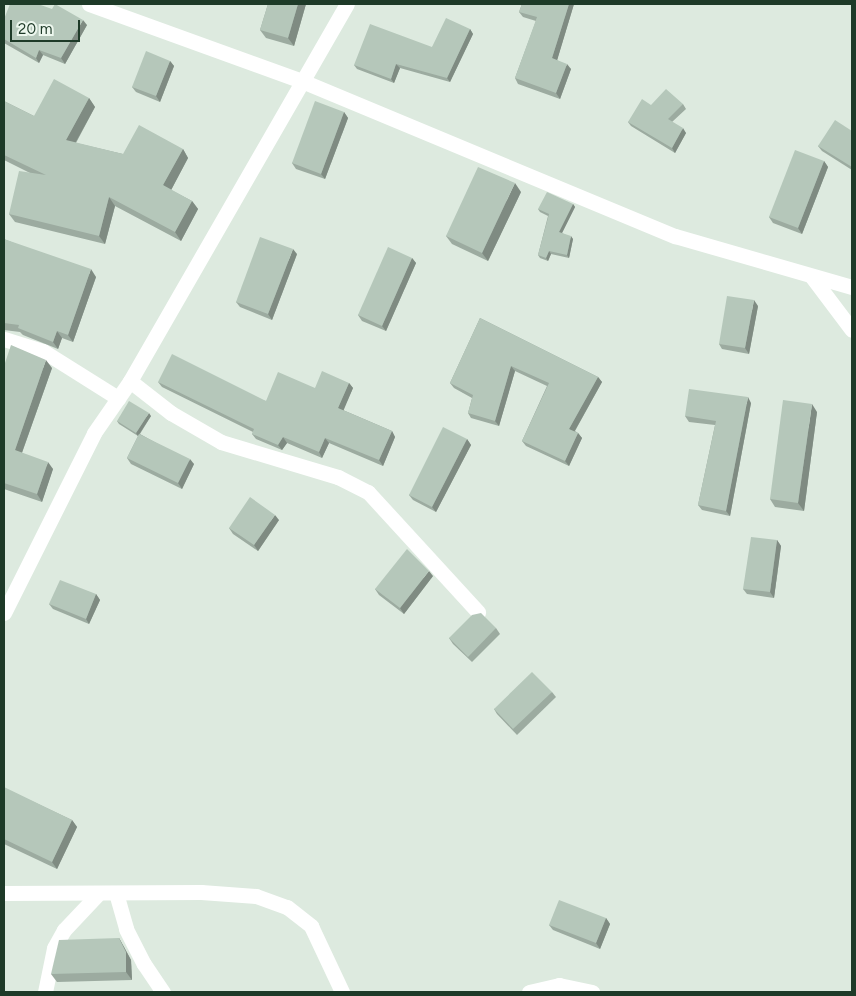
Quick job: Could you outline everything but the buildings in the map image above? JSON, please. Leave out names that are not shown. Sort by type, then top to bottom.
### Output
[{"type":"street","points":[[90,4],[302,81],[675,236],[852,287]]},
{"type":"street","points":[[4,613],[94,433],[130,381],[347,4]]},
{"type":"street","points":[[812,277],[852,330]]},
{"type":"street","points":[[4,339],[43,351],[118,398]]},
{"type":"street","points":[[130,381],[171,413],[221,442],[338,477],[368,492],[478,612]]},
{"type":"street","points":[[4,893],[256,896],[287,907],[311,926],[342,992]]},
{"type":"street","points":[[45,992],[54,948],[64,930],[99,893]]},
{"type":"street","points":[[116,893],[126,929],[144,964],[163,992]]},
{"type":"street","points":[[529,992],[559,985],[592,992]]}]
